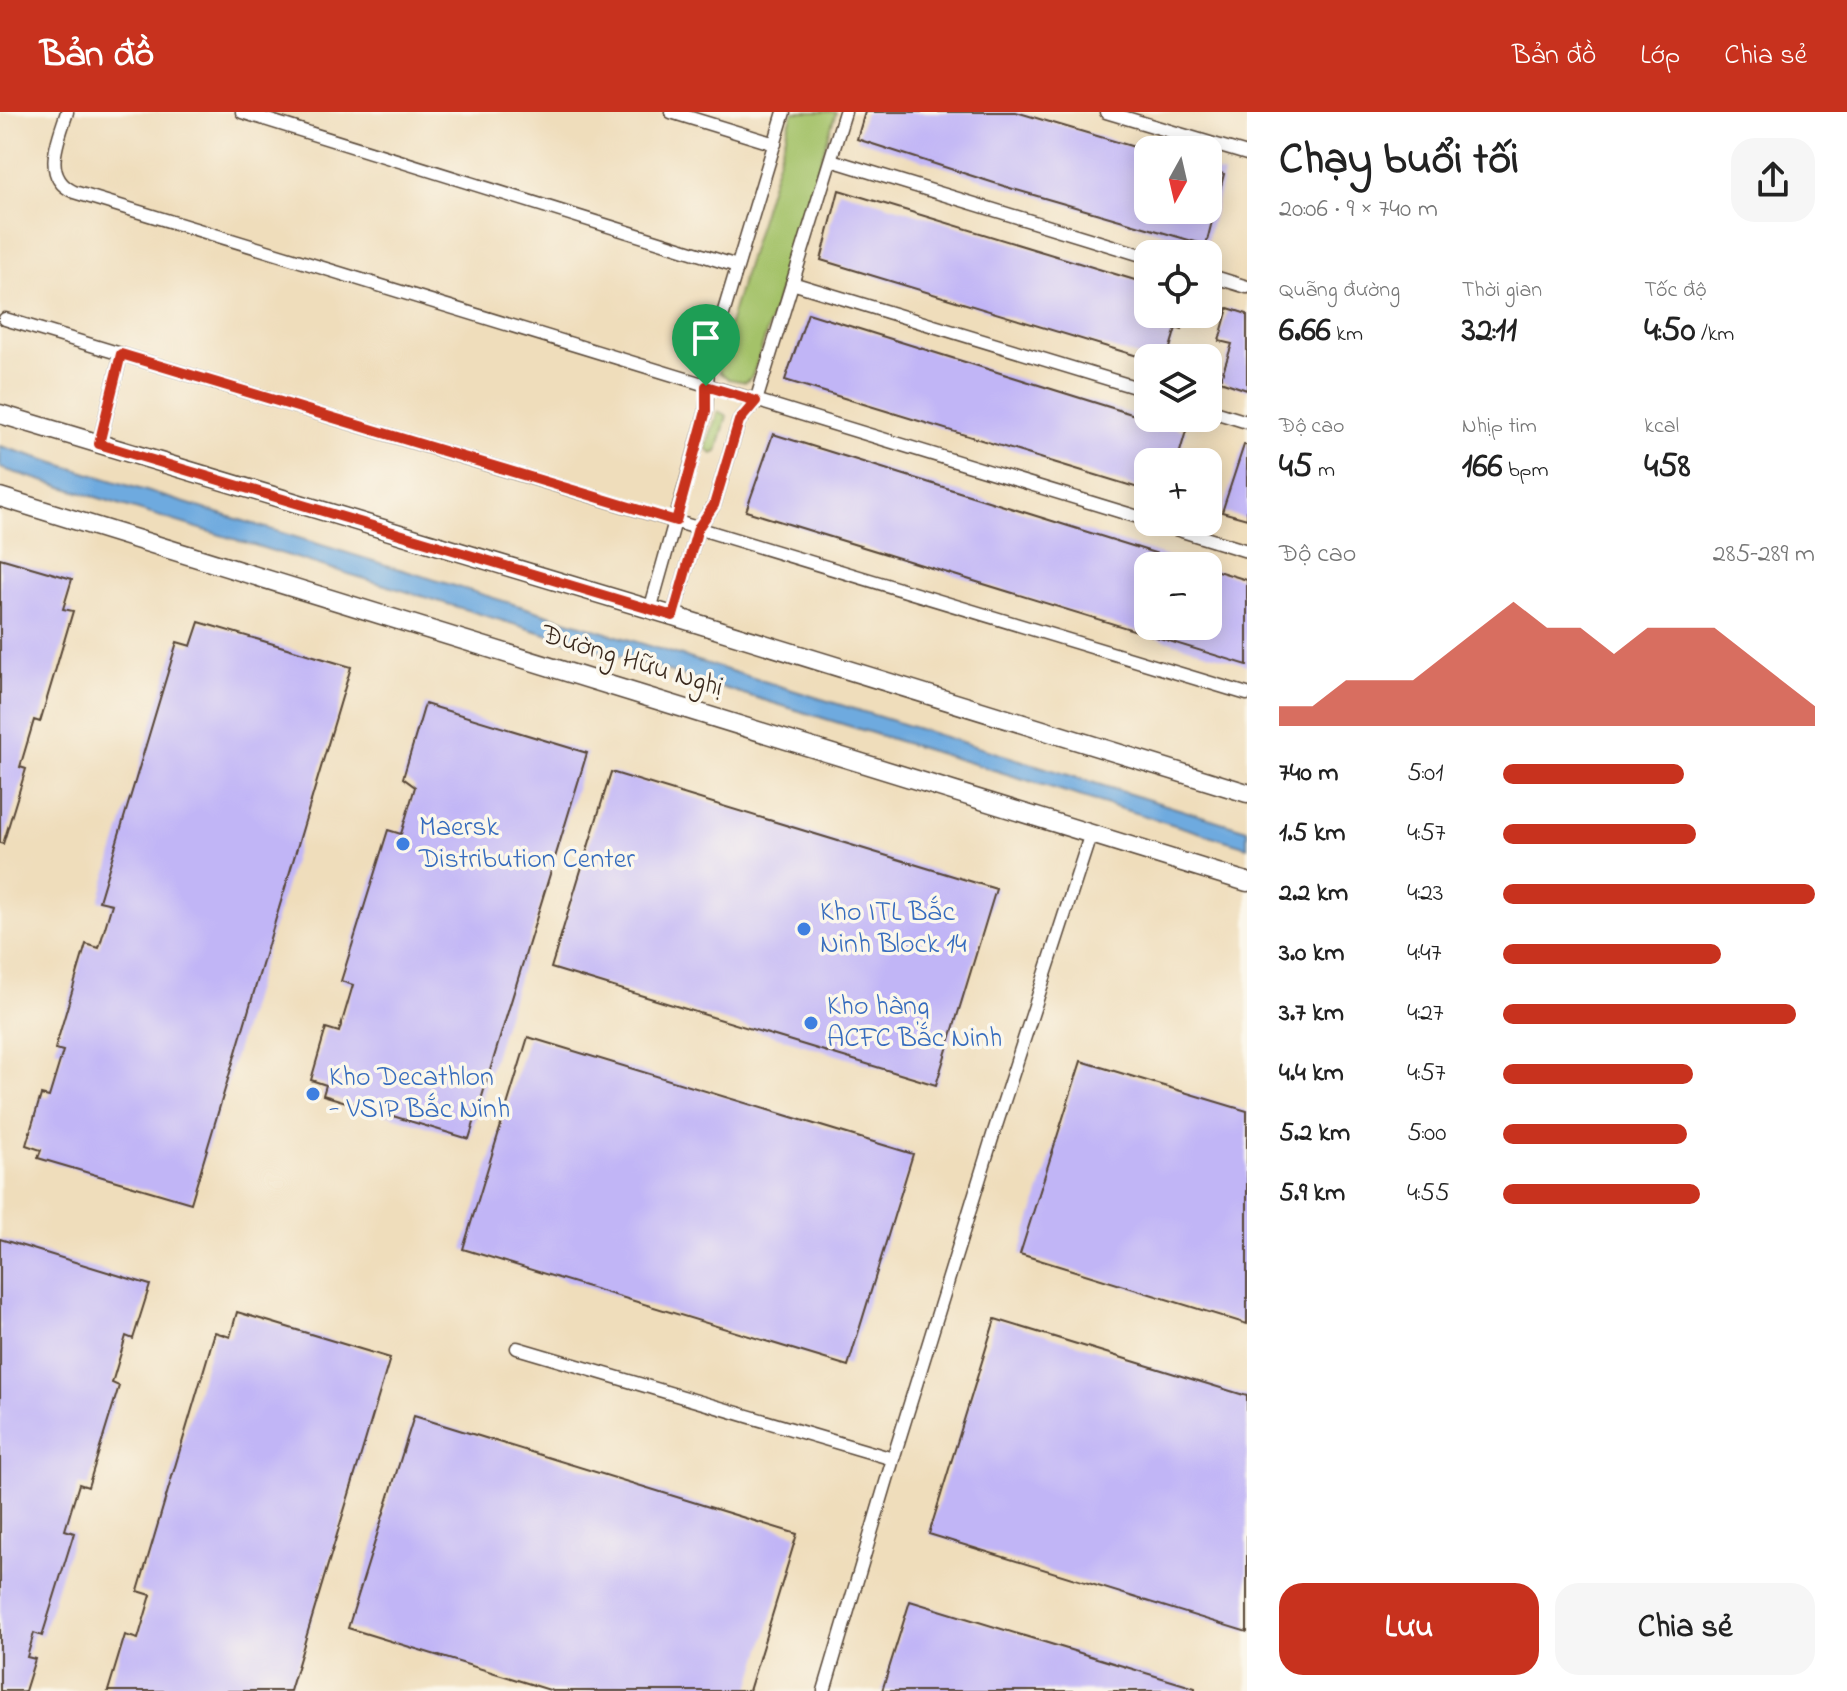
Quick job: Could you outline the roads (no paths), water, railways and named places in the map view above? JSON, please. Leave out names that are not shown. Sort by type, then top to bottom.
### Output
[{"type":"main road","name":"Đường Hữu Nghị","points":[[0,414],[673,616],[1247,793]]},
{"type":"main road","name":"Đường Hữu Nghị","points":[[0,497],[1247,882]]},
{"type":"street","points":[[67,112],[54,161],[58,180],[67,189],[1134,516]]},
{"type":"street","points":[[242,112],[737,266]]},
{"type":"street","points":[[671,112],[775,144]]},
{"type":"street","points":[[650,610],[706,411],[708,364],[784,112]]},
{"type":"street","points":[[673,616],[698,528],[714,505],[739,421],[756,401],[845,112]]},
{"type":"street","points":[[1106,112],[1247,154]]},
{"type":"street","points":[[831,160],[1134,253]]},
{"type":"street","points":[[1222,279],[1247,287]]},
{"type":"street","points":[[792,283],[1134,387]]},
{"type":"street","points":[[5,319],[1247,694]]},
{"type":"street","points":[[99,444],[121,354]]},
{"type":"street","points":[[1222,414],[1247,422]]},
{"type":"street","points":[[1199,536],[1247,551]]},
{"type":"street","points":[[824,1691],[993,1135],[1091,833]]},
{"type":"street","points":[[517,1348],[893,1459]]},
{"type":"water","points":[[0,446],[1247,830],[1247,847],[0,468]]},
{"type":"place","name":"Maersk Distribution Center","points":[[403,844]]},
{"type":"place","name":"Kho ITL Bắc Ninh Block 14","points":[[804,929]]},
{"type":"place","name":"Kho hàng ACFC Bắc Ninh","points":[[811,1023]]},
{"type":"place","name":"Kho Decathlon - VSIP Bắc Ninh","points":[[313,1094]]}]
